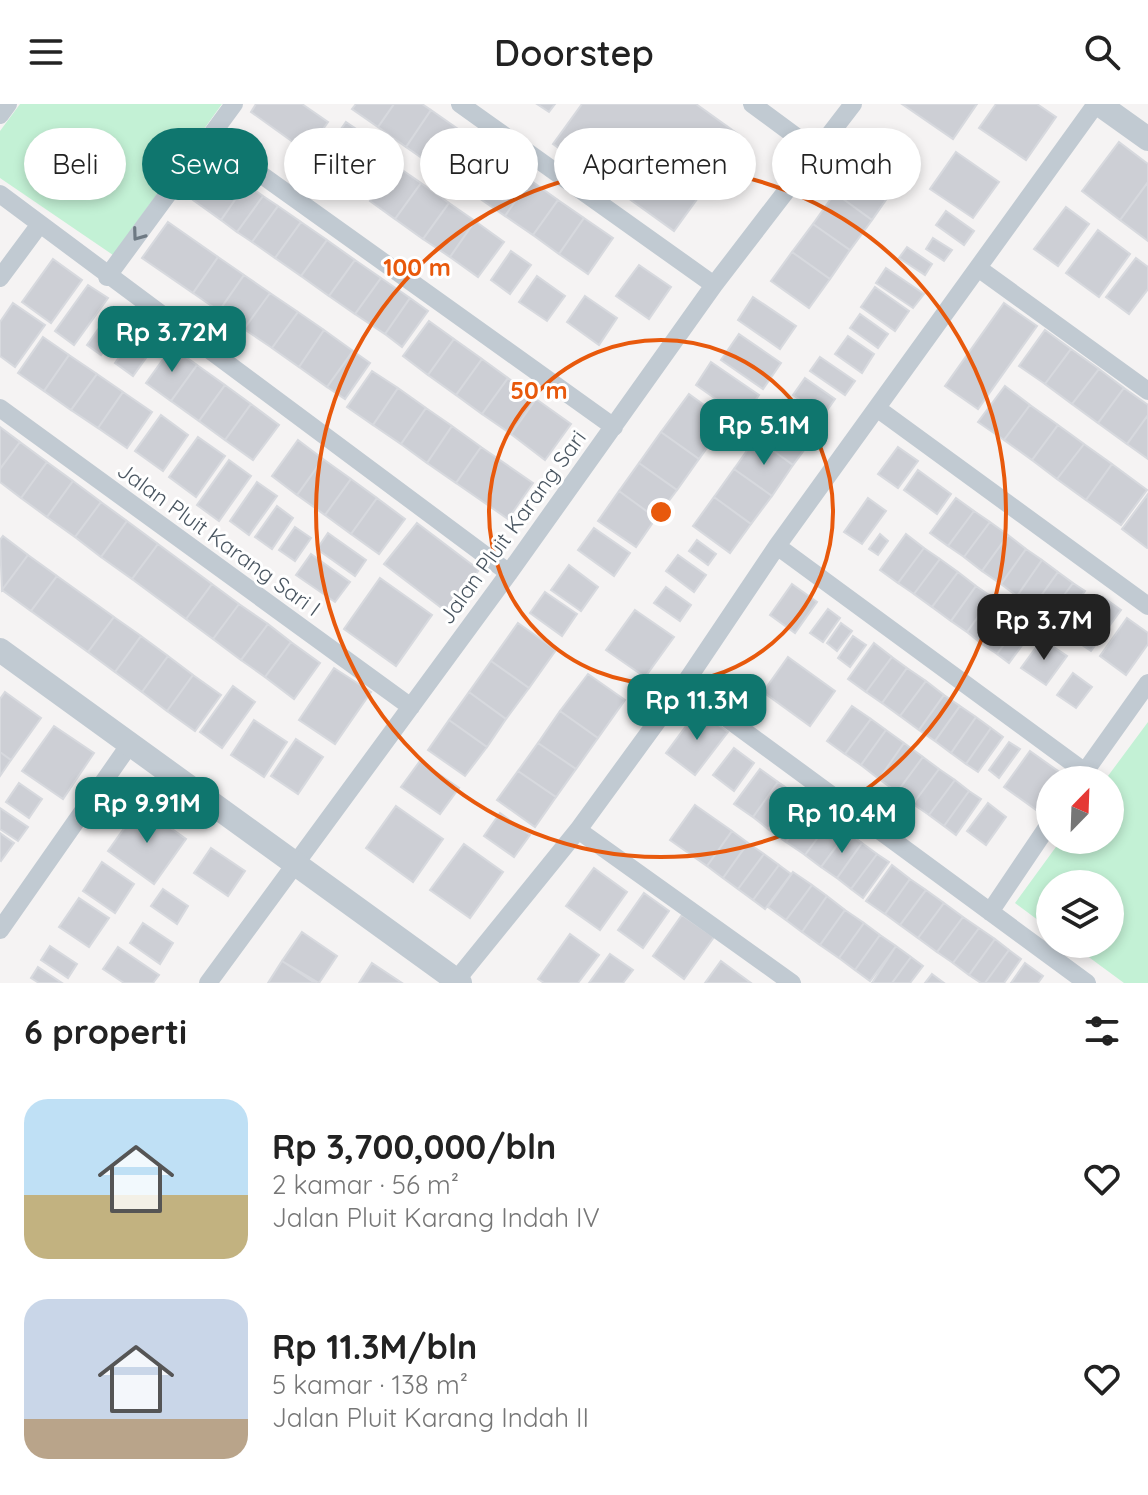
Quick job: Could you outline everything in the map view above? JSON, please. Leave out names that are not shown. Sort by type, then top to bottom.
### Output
[{"type":"street","points":[[0,115],[8,104]]},
{"type":"street","points":[[217,128],[234,104]]},
{"type":"street","points":[[460,104],[714,285]]},
{"type":"street","points":[[752,104],[784,128]]},
{"type":"street","name":"Jalan Pluit Karang Sari","points":[[835,128],[853,104]]},
{"type":"street","points":[[0,650],[457,982],[578,830],[683,686],[777,546],[1098,104],[1148,139]]},
{"type":"street","points":[[268,179],[614,427]]},
{"type":"street","points":[[0,194],[107,277],[509,573]]},
{"type":"street","points":[[107,277],[164,200]]},
{"type":"street","name":"Jalan Pluit Karang Sari","points":[[208,983],[509,573],[714,285],[780,200]]},
{"type":"street","points":[[0,278],[40,224]]},
{"type":"street","points":[[978,268],[1148,391]]},
{"type":"street","name":"Jalan Pluit Karang Sari I","points":[[0,408],[411,707]]},
{"type":"street","points":[[878,409],[1148,606]]},
{"type":"street","points":[[777,546],[1069,766]]},
{"type":"street","points":[[1089,766],[1148,683]]},
{"type":"street","points":[[683,686],[1087,983]]},
{"type":"street","points":[[0,930],[130,744]]},
{"type":"street","points":[[578,830],[792,983]]},
{"type":"street","points":[[990,912],[1036,844]]},
{"type":"green space","points":[[20,104],[222,104],[205,128],[142,128],[142,200],[153,200],[113,255],[32,200],[126,200],[126,128],[24,128],[24,194],[0,178],[0,131]]},
{"type":"green space","points":[[1148,722],[1148,983],[1124,983],[1090,958],[1124,958],[1124,870],[1039,870],[1051,854],[1124,854],[1124,766],[1115,766]]},
{"type":"green space","points":[[1036,874],[1036,919],[1015,903]]},
{"type":"building","points":[[256,104],[302,104],[328,122],[324,128],[284,128],[284,136],[251,112]]},
{"type":"building","points":[[356,104],[394,104],[378,127],[352,109]]},
{"type":"building","points":[[394,104],[422,104],[431,110],[406,147],[404,128],[378,127]]},
{"type":"building","points":[[537,104],[555,104],[549,112]]},
{"type":"building","points":[[582,104],[696,104],[729,128],[565,128]]},
{"type":"building","points":[[902,104],[977,104],[953,139]]},
{"type":"building","points":[[996,104],[1037,104],[1056,117],[1026,160],[979,128]]},
{"type":"building","points":[[431,110],[457,128],[420,128],[420,157],[406,147]]},
{"type":"building","points":[[1119,142],[1148,164],[1148,182],[1120,220],[1082,191]]},
{"type":"building","points":[[956,152],[999,182],[973,218],[930,189]]},
{"type":"building","points":[[404,171],[420,182],[395,219],[370,201],[404,200]]},
{"type":"building","points":[[1148,182],[1148,241],[1120,220]]},
{"type":"building","points":[[420,184],[420,200],[445,200],[449,203],[423,239],[395,219]]},
{"type":"building","points":[[538,186],[558,200],[533,235],[505,216],[516,200],[538,200]]},
{"type":"building","points":[[268,199],[278,206],[252,242],[237,232],[260,200]]},
{"type":"building","points":[[193,200],[235,200],[221,220]]},
{"type":"building","points":[[235,200],[260,200],[237,232],[221,220]]},
{"type":"building","points":[[482,200],[516,200],[505,216]]},
{"type":"building","points":[[558,200],[584,218],[559,254],[533,235]]},
{"type":"building","points":[[631,200],[696,200],[674,231]]},
{"type":"building","points":[[830,200],[845,200],[872,220],[850,250],[813,224]]},
{"type":"building","points":[[845,200],[886,200],[872,220]]},
{"type":"building","points":[[449,203],[475,221],[450,257],[423,239]]},
{"type":"building","points":[[278,206],[301,222],[275,258],[252,242]]},
{"type":"building","points":[[1066,207],[1089,224],[1058,266],[1034,249]]},
{"type":"building","points":[[946,211],[974,231],[964,245],[936,225]]},
{"type":"building","points":[[584,218],[613,238],[588,274],[559,254]]},
{"type":"building","points":[[475,221],[504,242],[478,277],[450,257]]},
{"type":"building","points":[[168,222],[218,257],[193,293],[142,258]]},
{"type":"building","points":[[301,222],[327,240],[301,276],[275,258]]},
{"type":"building","points":[[813,224],[850,250],[830,279],[792,252]]},
{"type":"building","points":[[1098,230],[1130,254],[1099,297],[1066,273]]},
{"type":"building","points":[[933,238],[952,250],[944,261],[926,249]]},
{"type":"building","points":[[327,240],[355,260],[329,296],[301,276]]},
{"type":"building","points":[[907,247],[932,264],[925,275],[899,258]]},
{"type":"building","points":[[511,251],[531,265],[510,294],[491,280]]},
{"type":"building","points":[[792,252],[830,279],[809,308],[771,281]]},
{"type":"building","points":[[218,257],[244,275],[219,311],[193,293]]},
{"type":"building","points":[[1136,258],[1148,267],[1148,289],[1129,314],[1106,297]]},
{"type":"building","points":[[53,259],[82,280],[51,323],[22,302]]},
{"type":"building","points":[[355,260],[381,278],[355,314],[329,296]]},
{"type":"building","points":[[639,265],[671,287],[649,319],[616,296]]},
{"type":"building","points":[[886,268],[924,294],[913,308],[876,283]]},
{"type":"building","points":[[244,275],[270,293],[244,329],[219,311]]},
{"type":"building","points":[[537,276],[565,296],[547,321],[519,302]]},
{"type":"building","points":[[381,278],[410,298],[385,334],[355,314]]},
{"type":"building","points":[[88,285],[108,298],[74,345],[55,331]]},
{"type":"building","points":[[875,287],[909,311],[895,331],[861,307]]},
{"type":"building","points":[[270,293],[298,312],[272,348],[244,329]]},
{"type":"building","points":[[585,296],[617,318],[599,345],[567,322]]},
{"type":"building","points":[[753,297],[796,326],[780,349],[738,320]]},
{"type":"building","points":[[410,298],[428,311],[402,347],[385,334]]},
{"type":"building","points":[[13,303],[45,325],[15,367],[0,356],[0,322]]},
{"type":"building","points":[[1004,303],[1037,326],[978,409],[945,386]]},
{"type":"building","points":[[114,307],[128,317],[101,355],[87,345]]},
{"type":"building","points":[[298,312],[324,330],[299,367],[272,348]]},
{"type":"building","points":[[860,314],[888,334],[878,348],[850,328]]},
{"type":"building","points":[[429,321],[454,339],[428,375],[403,356]]},
{"type":"building","points":[[324,330],[353,351],[327,387],[299,367]]},
{"type":"building","points":[[1045,330],[1071,349],[1045,384],[1019,366]]},
{"type":"building","points":[[138,331],[156,344],[133,376],[115,363]]},
{"type":"building","points":[[739,334],[781,363],[763,389],[721,360]]},
{"type":"building","points":[[848,336],[874,354],[862,373],[835,354]]},
{"type":"building","points":[[43,337],[69,355],[44,391],[18,373]]},
{"type":"building","points":[[454,339],[482,359],[456,395],[428,375]]},
{"type":"building","points":[[172,347],[197,365],[171,401],[146,383]]},
{"type":"building","points":[[1071,349],[1099,369],[1072,404],[1045,384]]},
{"type":"building","points":[[353,351],[370,363],[345,399],[327,387]]},
{"type":"building","points":[[69,355],[97,374],[71,410],[44,391]]},
{"type":"building","points":[[820,357],[855,381],[845,395],[810,371]]},
{"type":"building","points":[[482,359],[508,378],[482,414],[456,395]]},
{"type":"building","points":[[711,362],[759,395],[743,418],[696,385]]},
{"type":"building","points":[[197,365],[225,385],[199,421],[171,401]]},
{"type":"building","points":[[1099,369],[1124,388],[1098,423],[1072,404]]},
{"type":"building","points":[[372,371],[398,388],[373,425],[347,407]]},
{"type":"building","points":[[97,374],[123,392],[98,428],[71,410]]},
{"type":"building","points":[[508,378],[536,399],[511,434],[482,414]]},
{"type":"building","points":[[805,378],[835,399],[823,416],[793,395]]},
{"type":"building","points":[[225,385],[251,404],[225,440],[199,421]]},
{"type":"building","points":[[1005,386],[1030,405],[1004,440],[978,422]]},
{"type":"building","points":[[398,388],[426,408],[401,444],[373,425]]},
{"type":"building","points":[[1124,388],[1148,405],[1148,415],[1127,444],[1098,423]]},
{"type":"building","points":[[123,392],[152,412],[127,448],[98,428]]},
{"type":"building","points":[[689,394],[726,421],[699,459],[661,432]]},
{"type":"building","points":[[536,399],[571,424],[545,460],[511,434]]},
{"type":"building","points":[[783,400],[821,427],[793,465],[756,438]]},
{"type":"building","points":[[251,404],[279,425],[253,460],[225,440]]},
{"type":"building","points":[[1030,405],[1058,425],[1032,460],[1004,440]]},
{"type":"building","points":[[426,408],[452,426],[427,463],[401,444]]},
{"type":"building","points":[[161,415],[188,435],[163,471],[135,451]]},
{"type":"building","points":[[1148,415],[1148,459],[1127,444]]},
{"type":"building","points":[[1058,425],[1084,444],[1057,479],[1032,460]]},
{"type":"building","points":[[452,426],[481,447],[456,483],[427,463]]},
{"type":"building","points":[[0,427],[20,442],[0,469]]},
{"type":"building","points":[[661,432],[699,459],[677,490],[639,463]]},
{"type":"building","points":[[198,437],[225,456],[196,497],[169,477]]},
{"type":"building","points":[[756,438],[793,465],[772,496],[734,469]]},
{"type":"building","points":[[298,440],[323,459],[297,495],[272,476]]},
{"type":"building","points":[[20,442],[47,462],[21,498],[0,482],[0,469]]},
{"type":"building","points":[[1084,444],[1112,464],[1086,500],[1057,479]]},
{"type":"building","points":[[481,447],[533,483],[508,519],[456,483]]},
{"type":"building","points":[[898,447],[918,461],[898,488],[878,474]]},
{"type":"building","points":[[323,459],[351,479],[325,515],[297,495]]},
{"type":"building","points":[[229,460],[251,476],[219,521],[197,505]]},
{"type":"building","points":[[47,462],[73,481],[47,517],[21,498]]},
{"type":"building","points":[[639,463],[677,490],[656,518],[619,491]]},
{"type":"building","points":[[1112,464],[1147,490],[1121,525],[1086,500]]},
{"type":"building","points":[[734,469],[772,496],[751,524],[714,497]]},
{"type":"building","points":[[918,470],[951,494],[937,514],[904,490]]},
{"type":"building","points":[[351,479],[377,498],[351,534],[325,515]]},
{"type":"building","points":[[73,481],[101,502],[75,537],[47,517]]},
{"type":"building","points":[[257,482],[277,496],[249,535],[230,521]]},
{"type":"building","points":[[619,491],[656,518],[636,547],[598,521]]},
{"type":"building","points":[[1148,494],[1148,547],[1147,548],[1122,529]]},
{"type":"building","points":[[714,497],[751,524],[730,553],[693,526]]},
{"type":"building","points":[[377,498],[405,519],[379,554],[351,534]]},
{"type":"building","points":[[868,498],[886,511],[862,544],[844,532]]},
{"type":"building","points":[[956,498],[974,511],[948,546],[930,533]]},
{"type":"building","points":[[101,502],[127,521],[101,557],[75,537]]},
{"type":"building","points":[[277,506],[293,518],[272,549],[255,537]]},
{"type":"building","points":[[974,511],[990,522],[964,557],[948,546]]},
{"type":"building","points":[[127,521],[158,544],[132,579],[101,557]]},
{"type":"building","points":[[990,522],[1008,535],[982,571],[964,557]]},
{"type":"building","points":[[417,523],[479,570],[447,612],[384,564]]},
{"type":"building","points":[[295,527],[311,538],[295,561],[279,550]]},
{"type":"building","points":[[594,528],[630,553],[614,576],[578,550]]},
{"type":"building","points":[[328,533],[366,560],[355,576],[317,549]]},
{"type":"building","points":[[880,534],[888,541],[878,555],[869,549]]},
{"type":"building","points":[[906,534],[924,548],[898,583],[880,570]]},
{"type":"building","points":[[1008,535],[1026,549],[1001,584],[982,571]]},
{"type":"building","points":[[3,536],[28,555],[2,590],[0,540]]},
{"type":"building","points":[[697,540],[716,554],[708,565],[689,551]]},
{"type":"building","points":[[158,544],[212,584],[186,619],[132,579]]},
{"type":"building","points":[[924,548],[940,559],[914,594],[898,583]]},
{"type":"building","points":[[1026,549],[1042,560],[1017,596],[1001,584]]},
{"type":"building","points":[[311,554],[350,582],[335,602],[296,575]]},
{"type":"building","points":[[28,555],[57,576],[31,611],[2,590]]},
{"type":"building","points":[[678,555],[706,575],[694,592],[666,571]]},
{"type":"building","points":[[940,559],[958,572],[932,607],[914,594]]},
{"type":"building","points":[[1042,560],[1058,572],[1033,607],[1017,596]]},
{"type":"building","points":[[569,565],[598,587],[581,611],[551,590]]},
{"type":"building","points":[[958,572],[976,586],[951,621],[932,607]]},
{"type":"building","points":[[1058,572],[1073,583],[1047,618],[1033,607]]},
{"type":"building","points":[[57,576],[114,617],[88,652],[31,611]]},
{"type":"building","points":[[380,578],[432,615],[396,666],[344,629]]},
{"type":"building","points":[[1073,583],[1085,591],[1059,627],[1047,618]]},
{"type":"building","points":[[212,584],[239,604],[213,639],[186,619]]},
{"type":"building","points":[[792,584],[817,602],[795,633],[770,615]]},
{"type":"building","points":[[976,586],[992,597],[967,632],[951,621]]},
{"type":"building","points":[[666,587],[691,605],[680,621],[654,603]]},
{"type":"building","points":[[545,592],[577,614],[562,636],[530,613]]},
{"type":"building","points":[[992,597],[1008,608],[982,644],[967,632]]},
{"type":"building","points":[[1103,597],[1121,610],[1091,651],[1073,639]]},
{"type":"building","points":[[239,604],[268,624],[241,660],[213,639]]},
{"type":"building","points":[[1008,608],[1023,619],[997,654],[982,644]]},
{"type":"building","points":[[828,609],[840,618],[823,642],[810,633]]},
{"type":"building","points":[[635,610],[674,637],[645,677],[606,650]]},
{"type":"building","points":[[114,617],[141,636],[115,672],[88,652]]},
{"type":"building","points":[[1127,618],[1148,633],[1148,644],[1126,675],[1100,656]]},
{"type":"building","points":[[1023,619],[1035,628],[1009,663],[997,654]]},
{"type":"building","points":[[518,623],[556,650],[529,688],[491,661]]},
{"type":"building","points":[[841,623],[852,631],[837,651],[827,643]]},
{"type":"building","points":[[268,624],[291,642],[265,677],[241,660]]},
{"type":"building","points":[[141,636],[168,656],[142,692],[115,672]]},
{"type":"building","points":[[853,636],[866,645],[850,667],[838,658]]},
{"type":"building","points":[[1042,639],[1067,656],[1046,685],[1021,668]]},
{"type":"building","points":[[291,642],[320,663],[294,699],[265,677]]},
{"type":"building","points":[[874,643],[892,657],[866,692],[848,679]]},
{"type":"building","points":[[168,656],[193,675],[167,711],[142,692]]},
{"type":"building","points":[[788,657],[835,691],[810,726],[763,692]]},
{"type":"building","points":[[892,657],[907,668],[882,703],[866,692]]},
{"type":"building","points":[[491,661],[529,688],[506,719],[469,692]]},
{"type":"building","points":[[334,668],[371,692],[335,744],[299,720]]},
{"type":"building","points":[[907,668],[926,681],[900,716],[882,703]]},
{"type":"building","points":[[1073,673],[1092,687],[1076,708],[1057,695]]},
{"type":"building","points":[[588,674],[625,700],[598,738],[560,711]]},
{"type":"building","points":[[193,675],[221,695],[195,731],[167,711]]},
{"type":"building","points":[[926,681],[944,695],[919,730],[900,716]]},
{"type":"building","points":[[233,686],[255,702],[222,748],[200,732]]},
{"type":"building","points":[[5,692],[41,718],[11,760],[0,752],[0,699]]},
{"type":"building","points":[[469,692],[506,719],[487,747],[449,720]]},
{"type":"building","points":[[944,695],[960,706],[935,741],[919,730]]},
{"type":"building","points":[[852,706],[871,719],[845,754],[827,741]]},
{"type":"building","points":[[960,706],[976,717],[951,753],[935,741]]},
{"type":"building","points":[[698,710],[728,732],[695,775],[666,753]]},
{"type":"building","points":[[560,711],[598,738],[576,769],[538,743]]},
{"type":"building","points":[[976,717],[991,728],[966,764],[951,753]]},
{"type":"building","points":[[871,719],[886,730],[861,765],[845,754]]},
{"type":"building","points":[[254,720],[287,742],[264,777],[231,755]]},
{"type":"building","points":[[449,720],[487,747],[465,776],[428,750]]},
{"type":"building","points":[[54,726],[94,753],[63,799],[22,771]]},
{"type":"building","points":[[991,728],[1003,737],[978,772],[966,764]]},
{"type":"building","points":[[886,730],[904,743],[879,779],[861,765]]},
{"type":"building","points":[[296,739],[323,757],[298,794],[271,776]]},
{"type":"building","points":[[1009,742],[1020,749],[999,778],[989,770]]},
{"type":"building","points":[[538,743],[576,769],[556,797],[518,771]]},
{"type":"building","points":[[904,743],[923,757],[897,792],[879,779]]},
{"type":"building","points":[[734,748],[754,763],[734,791],[713,775]]},
{"type":"building","points":[[1030,751],[1051,766],[1036,766],[1036,810],[1004,787]]},
{"type":"building","points":[[0,752],[11,760],[0,776]]},
{"type":"building","points":[[923,757],[939,769],[913,804],[897,792]]},
{"type":"building","points":[[420,761],[459,788],[440,814],[401,787]]},
{"type":"building","points":[[760,769],[778,782],[753,817],[734,804]]},
{"type":"building","points":[[939,769],[955,780],[929,815],[913,804]]},
{"type":"building","points":[[518,771],[556,797],[535,827],[497,800]]},
{"type":"building","points":[[955,780],[969,791],[944,826],[929,815]]},
{"type":"building","points":[[778,782],[794,793],[768,829],[753,817]]},
{"type":"building","points":[[19,783],[42,799],[29,818],[6,802]]},
{"type":"building","points":[[969,791],[981,799],[956,835],[944,826]]},
{"type":"building","points":[[794,793],[812,807],[786,842],[768,829]]},
{"type":"building","points":[[988,803],[1006,817],[986,845],[967,831]]},
{"type":"building","points":[[695,805],[732,831],[707,866],[670,840]]},
{"type":"building","points":[[140,806],[186,839],[154,884],[108,851]]},
{"type":"building","points":[[396,806],[443,839],[413,882],[366,848]]},
{"type":"building","points":[[812,807],[831,820],[805,855],[786,842]]},
{"type":"building","points":[[0,808],[28,827],[18,841],[0,829]]},
{"type":"building","points":[[500,813],[530,835],[514,857],[484,836]]},
{"type":"building","points":[[831,820],[847,832],[821,867],[805,855]]},
{"type":"building","points":[[732,831],[748,843],[723,878],[707,866]]},
{"type":"building","points":[[847,832],[862,843],[837,878],[821,867]]},
{"type":"building","points":[[0,833],[14,843],[1,861],[0,860]]},
{"type":"building","points":[[748,843],[764,854],[738,889],[723,878]]},
{"type":"building","points":[[862,843],[877,854],[851,889],[837,878]]},
{"type":"building","points":[[464,844],[503,872],[470,918],[430,890]]},
{"type":"building","points":[[211,848],[245,871],[228,896],[194,873]]},
{"type":"building","points":[[764,854],[779,865],[753,900],[738,889]]},
{"type":"building","points":[[877,854],[889,862],[863,898],[851,889]]},
{"type":"building","points":[[102,862],[134,884],[115,913],[83,891]]},
{"type":"building","points":[[779,865],[791,874],[765,909],[753,900]]},
{"type":"building","points":[[892,865],[910,879],[885,914],[866,901]]},
{"type":"building","points":[[594,868],[627,892],[600,930],[566,906]]},
{"type":"building","points":[[793,872],[812,885],[786,920],[768,907]]},
{"type":"building","points":[[910,879],[926,890],[900,925],[885,914]]},
{"type":"building","points":[[812,885],[827,896],[802,932],[786,920]]},
{"type":"building","points":[[163,889],[188,906],[177,924],[151,906]]},
{"type":"building","points":[[926,890],[944,903],[918,938],[900,925]]},
{"type":"building","points":[[644,893],[669,911],[643,948],[618,930]]},
{"type":"building","points":[[827,896],[845,910],[820,945],[802,932]]},
{"type":"building","points":[[79,898],[109,918],[89,947],[59,927]]},
{"type":"building","points":[[944,903],[963,917],[937,952],[918,938]]},
{"type":"building","points":[[845,910],[864,923],[839,958],[820,945]]},
{"type":"building","points":[[682,915],[714,937],[684,979],[653,956]]},
{"type":"building","points":[[963,917],[979,928],[953,963],[937,952]]},
{"type":"building","points":[[143,923],[173,943],[160,964],[130,943]]},
{"type":"building","points":[[864,923],[880,935],[855,970],[839,958]]},
{"type":"building","points":[[979,928],[995,939],[969,975],[953,963]]},
{"type":"building","points":[[302,932],[337,956],[319,983],[282,961]]},
{"type":"building","points":[[570,934],[599,955],[578,983],[544,983],[538,979]]},
{"type":"building","points":[[880,935],[896,946],[870,981],[855,970]]},
{"type":"building","points":[[995,939],[1009,950],[985,983],[981,983],[969,975]]},
{"type":"building","points":[[50,946],[77,964],[68,978],[41,960]]},
{"type":"building","points":[[896,946],[911,957],[892,983],[872,983]]},
{"type":"building","points":[[118,947],[159,975],[153,983],[124,983],[103,969]]},
{"type":"building","points":[[1009,950],[1021,959],[1004,983],[985,983]]},
{"type":"building","points":[[610,954],[633,970],[623,983],[589,983]]},
{"type":"building","points":[[911,957],[923,966],[910,983],[892,983]]},
{"type":"building","points":[[282,961],[315,983],[268,983]]},
{"type":"building","points":[[721,961],[751,983],[705,983]]},
{"type":"building","points":[[372,963],[402,983],[359,983]]},
{"type":"building","points":[[1025,963],[1043,976],[1038,983],[1011,983]]},
{"type":"building","points":[[38,967],[62,983],[39,983],[31,978]]},
{"type":"building","points":[[932,974],[944,983],[925,983]]}]
